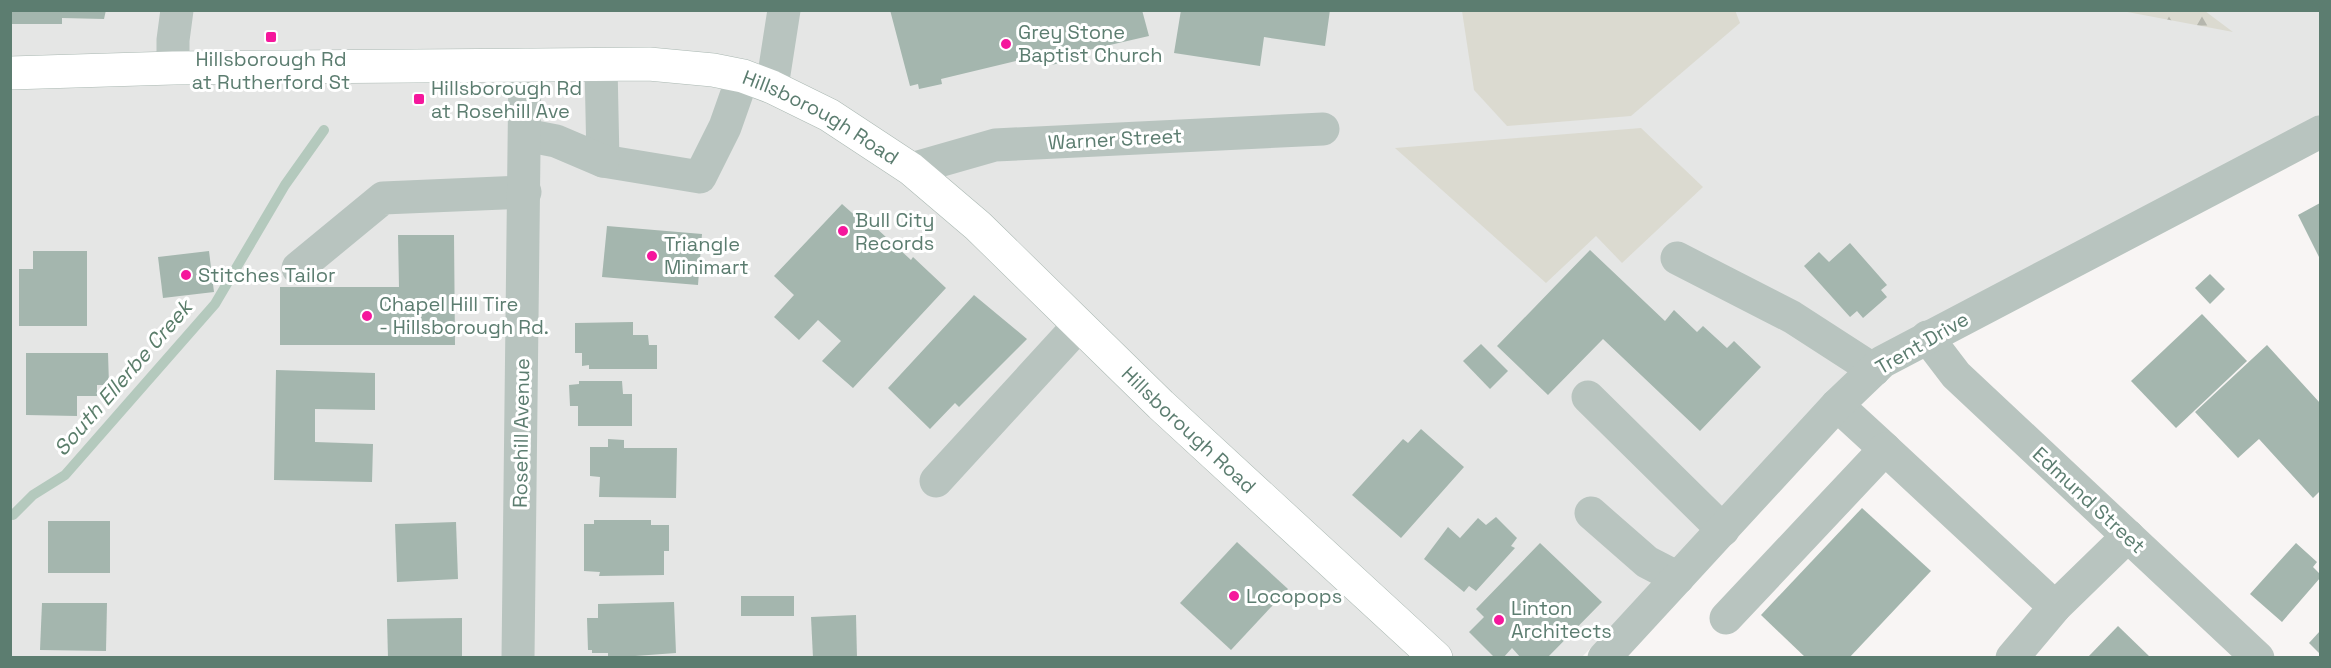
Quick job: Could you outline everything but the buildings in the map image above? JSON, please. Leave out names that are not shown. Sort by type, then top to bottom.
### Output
[{"type":"main road","name":"Hillsborough Road","points":[[10,73],[173,68],[649,64],[713,70],[758,82],[829,115],[911,169],[978,226],[1161,405],[1436,657]]},
{"type":"street","points":[[173,68],[173,40],[177,10]]},
{"type":"street","points":[[525,135],[556,141],[603,161],[700,177],[725,127],[758,82],[784,10]]},
{"type":"street","name":"Rosehill Avenue","points":[[518,657],[525,65]]},
{"type":"street","points":[[601,65],[603,161]]},
{"type":"street","name":"Warner Street","points":[[911,169],[995,145],[1323,129]]},
{"type":"street","name":"Trent Drive","points":[[1604,657],[1837,405],[1874,370],[1927,337],[2320,132]]},
{"type":"street","points":[[298,268],[383,198],[525,192]]},
{"type":"street","points":[[1677,258],[1792,317],[1874,370]]},
{"type":"street","points":[[936,481],[1079,325]]},
{"type":"street","name":"Edmund Street","points":[[1927,337],[1956,375],[2258,657]]},
{"type":"street","points":[[1588,397],[1723,530]]},
{"type":"street","points":[[1837,405],[2055,607]]},
{"type":"street","points":[[1726,618],[1885,449]]},
{"type":"street","points":[[1591,513],[1647,562],[1678,578]]},
{"type":"street","points":[[2012,657],[2055,607],[2128,536]]},
{"type":"shaded area","points":[[2320,10],[2320,121],[1870,359],[1582,657],[11,658],[10,11]]},
{"type":"green space","points":[[1735,10],[1740,23],[1631,116],[1507,126],[1474,90],[1462,11]]},
{"type":"green space","points":[[2122,11],[2205,11],[2233,32]]},
{"type":"green space","points":[[1641,128],[1703,187],[1622,263],[1596,236],[1546,283],[1395,148]]},
{"type":"waterway","name":"South Ellerbe Creek","points":[[13,515],[33,495],[65,475],[215,304],[285,185],[324,130]]},
{"type":"place","name":"Hillsborough Rd at Rutherford St","points":[[271,37]]},
{"type":"place","name":"Grey Stone Baptist Church","points":[[1006,44]]},
{"type":"place","name":"Hillsborough Rd at Rosehill Ave","points":[[419,99]]},
{"type":"place","name":"Bull City Records","points":[[843,231]]},
{"type":"place","name":"Triangle Minimart","points":[[652,256]]},
{"type":"place","name":"Stitches Tailor","points":[[186,275]]},
{"type":"place","name":"Chapel Hill Tire - Hillsborough Rd.","points":[[367,316]]},
{"type":"place","name":"Locopops","points":[[1234,596]]},
{"type":"place","name":"Linton Architects","points":[[1499,620]]}]
